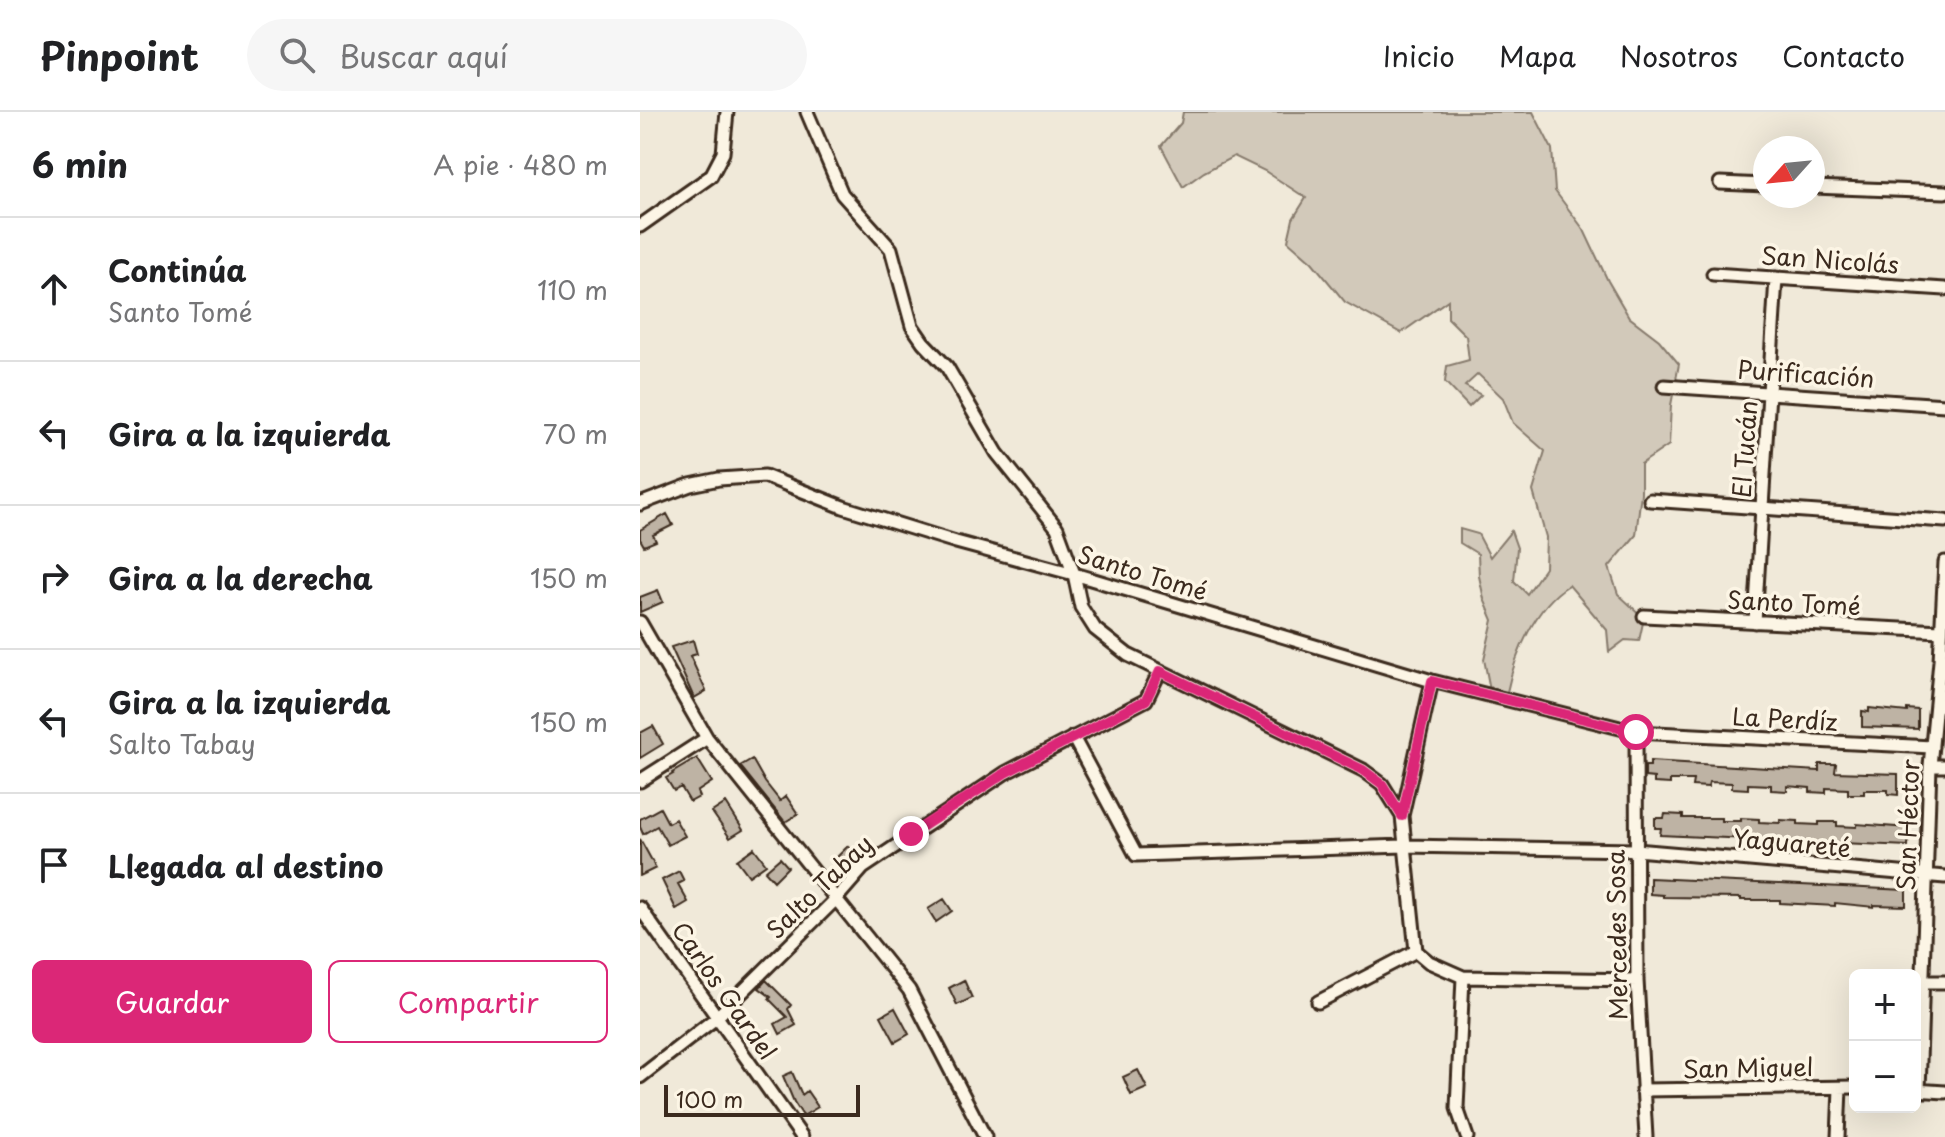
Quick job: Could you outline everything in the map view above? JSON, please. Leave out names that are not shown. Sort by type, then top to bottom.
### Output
[{"type":"street","points":[[640,226],[711,176],[723,153],[727,112]]},
{"type":"street","points":[[807,112],[842,194],[891,249],[912,326],[947,367],[997,453],[1057,528],[1074,574],[1081,607],[1095,629],[1128,655],[1363,770],[1382,784],[1402,816]]},
{"type":"street","points":[[1720,183],[1753,184]]},
{"type":"street","points":[[1825,187],[1945,192]]},
{"type":"street","name":"San Nicolás","points":[[1713,274],[1945,289]]},
{"type":"street","name":"El Tucán","points":[[1755,622],[1776,278]]},
{"type":"street","name":"Purificación","points":[[1664,386],[1945,405]]},
{"type":"street","name":"Santo Tomé","points":[[640,504],[690,485],[719,479],[765,476],[843,507],[956,542],[1432,681],[1636,732]]},
{"type":"street","points":[[1650,500],[1945,521]]},
{"type":"street","name":"San Héctor","points":[[1920,1041],[1930,766],[1943,661],[1941,631],[1945,562]]},
{"type":"street","name":"Santo Tomé","points":[[1644,616],[1941,631]]},
{"type":"street","points":[[640,622],[707,738],[909,990],[985,1137]]},
{"type":"street","name":"Salto Tabay","points":[[640,1077],[716,1018],[836,899],[863,868],[1005,773],[1146,700],[1160,671]]},
{"type":"street","points":[[1432,681],[1402,816],[1416,951],[1429,962],[1463,977],[1637,980]]},
{"type":"street","name":"La Perdíz","points":[[1636,732],[1932,747]]},
{"type":"street","name":"Mercedes Sosa","points":[[1636,732],[1637,980],[1646,1137]]},
{"type":"street","name":"Yaguareté","points":[[1073,737],[1136,855],[1404,846],[1636,850],[1945,877]]},
{"type":"street","points":[[640,781],[707,738]]},
{"type":"street","points":[[1930,766],[1945,766]]},
{"type":"street","name":"Carlos Gardel","points":[[640,908],[802,1137]]},
{"type":"street","points":[[1318,1002],[1416,951]]},
{"type":"street","points":[[1463,977],[1457,1108],[1467,1137]]},
{"type":"street","points":[[1924,982],[1945,982]]},
{"type":"street","name":"San Miguel","points":[[1642,1090],[1849,1087]]},
{"type":"street","points":[[1838,1137],[1840,1088]]},
{"type":"street","points":[[1921,1090],[1945,1092]]},
{"type":"shaded area","points":[[1183,112],[1533,112],[1552,149],[1555,191],[1584,230],[1629,317],[1659,340],[1679,364],[1671,405],[1669,445],[1641,464],[1636,535],[1609,567],[1618,594],[1644,618],[1639,641],[1625,640],[1609,652],[1607,630],[1569,585],[1546,605],[1528,632],[1507,692],[1491,695],[1484,659],[1493,620],[1484,599],[1478,554],[1460,543],[1460,529],[1478,534],[1490,557],[1511,531],[1517,548],[1514,581],[1527,594],[1545,568],[1546,537],[1533,491],[1545,451],[1513,423],[1503,398],[1478,374],[1465,386],[1481,395],[1469,407],[1445,382],[1447,366],[1469,360],[1466,336],[1448,318],[1448,300],[1401,333],[1345,302],[1312,262],[1288,241],[1293,219],[1306,198],[1265,171],[1234,156],[1183,187],[1161,146],[1181,123]]},
{"type":"building","points":[[667,514],[673,525],[653,535],[656,541],[644,546],[640,530]]},
{"type":"building","points":[[658,590],[663,602],[640,612],[640,597]]},
{"type":"building","points":[[693,640],[697,654],[690,656],[706,691],[694,698],[671,647]]},
{"type":"building","points":[[1869,708],[1907,712],[1907,709],[1918,710],[1918,729],[1862,727],[1862,711],[1869,712]]},
{"type":"building","points":[[653,726],[663,744],[640,758],[640,733]]},
{"type":"building","points":[[697,758],[712,782],[697,792],[699,797],[690,802],[681,787],[674,791],[666,778]]},
{"type":"building","points":[[752,759],[780,801],[786,796],[798,814],[785,822],[740,766]]},
{"type":"building","points":[[1650,761],[1819,771],[1819,764],[1836,764],[1835,772],[1898,774],[1898,795],[1888,794],[1888,790],[1848,794],[1848,789],[1826,788],[1826,793],[1787,786],[1787,791],[1771,790],[1771,785],[1748,784],[1748,789],[1732,788],[1732,783],[1709,782],[1708,787],[1692,786],[1693,780],[1654,783],[1654,778],[1645,777],[1645,766],[1650,766]]},
{"type":"building","points":[[726,803],[743,830],[730,838],[712,812]]},
{"type":"building","points":[[660,808],[668,823],[675,819],[685,836],[668,845],[657,826],[643,834],[640,827],[640,819]]},
{"type":"building","points":[[1665,814],[1683,815],[1683,818],[1721,818],[1721,821],[1741,821],[1741,818],[1759,819],[1759,822],[1780,823],[1780,820],[1819,825],[1819,822],[1837,822],[1837,826],[1857,827],[1857,824],[1909,828],[1908,846],[1660,835],[1661,828],[1655,828],[1655,818],[1664,818]]},
{"type":"building","points":[[640,839],[656,868],[640,876]]},
{"type":"building","points":[[848,846],[858,856],[846,870],[835,859]]},
{"type":"building","points":[[754,848],[766,864],[749,876],[737,860]]},
{"type":"building","points":[[780,858],[788,867],[774,881],[765,871]]},
{"type":"building","points":[[679,871],[684,881],[678,884],[688,902],[676,909],[662,880]]},
{"type":"building","points":[[1650,878],[1906,890],[1906,906],[1835,903],[1835,906],[1780,903],[1780,900],[1663,897],[1650,894]]},
{"type":"building","points":[[944,899],[952,911],[936,922],[928,909]]},
{"type":"building","points":[[766,980],[791,1005],[788,1009],[796,1025],[780,1034],[775,1024],[787,1017],[759,988]]},
{"type":"building","points":[[964,980],[972,998],[957,1005],[949,988]]},
{"type":"building","points":[[895,1008],[909,1034],[895,1042],[881,1016]]},
{"type":"building","points":[[1138,1070],[1147,1088],[1131,1095],[1123,1077]]},
{"type":"building","points":[[792,1072],[802,1095],[807,1091],[818,1107],[803,1116],[783,1076]]},
{"type":"route","points":[[911,834],[1005,773],[1146,700],[1160,671],[1343,763],[1363,770],[1382,784],[1402,816],[1432,681],[1636,732]]}]
